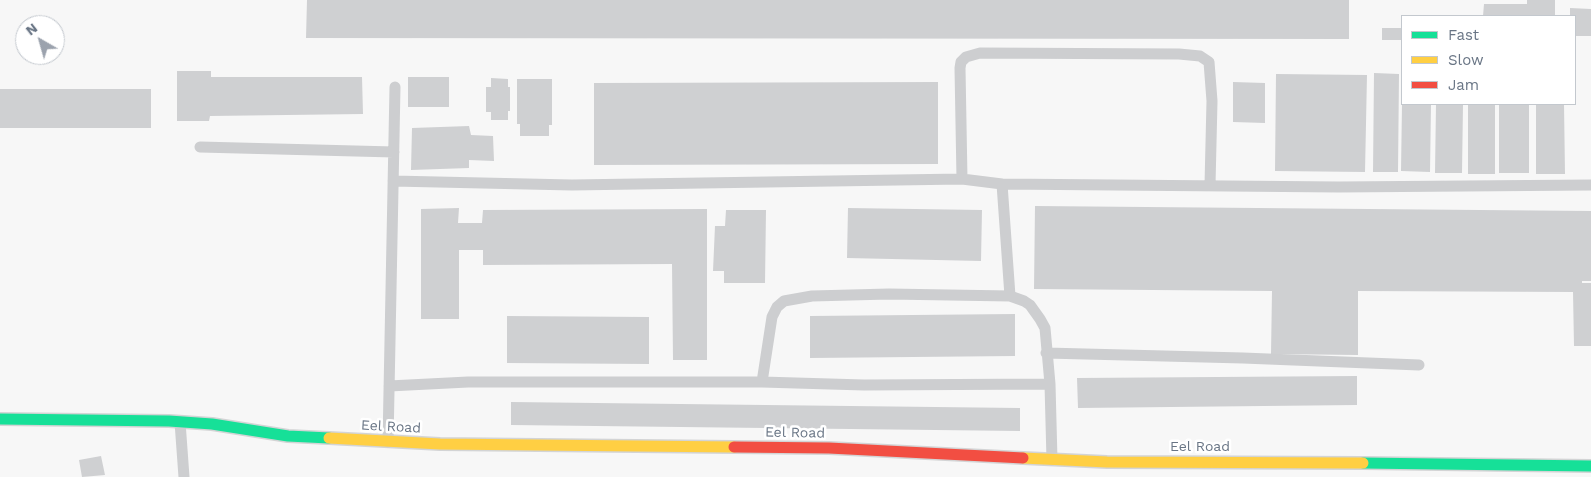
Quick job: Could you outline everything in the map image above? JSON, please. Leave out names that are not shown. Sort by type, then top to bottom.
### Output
[{"type":"street","name":"Eel Road","points":[[0,419],[180,422],[212,424],[288,436],[440,444],[830,448],[1107,462],[1324,462],[1591,466]]},
{"type":"lane","points":[[962,179],[960,68],[961,62],[966,57],[980,53],[1179,54],[1200,56],[1209,62],[1212,101],[1210,185]]},
{"type":"lane","points":[[388,442],[395,87]]},
{"type":"lane","points":[[200,147],[394,152]]},
{"type":"lane","points":[[393,181],[572,185],[962,179],[1002,184],[1339,187],[1591,185]]},
{"type":"lane","points":[[1002,184],[1010,296]]},
{"type":"lane","points":[[762,382],[772,317],[777,307],[784,301],[812,296],[889,294],[1010,296],[1024,300],[1045,328],[1050,384],[1052,460]]},
{"type":"lane","points":[[1046,353],[1419,365]]},
{"type":"lane","points":[[389,386],[468,382],[762,382],[864,385],[1050,384]]},
{"type":"lane","points":[[180,422],[184,477]]},
{"type":"building","points":[[307,0],[1349,0],[1349,39],[306,38]]},
{"type":"building","points":[[1527,0],[1555,0],[1555,15],[1483,15],[1484,4],[1527,4]]},
{"type":"building","points":[[1570,8],[1591,9],[1591,36],[1576,36],[1576,15],[1570,15]]},
{"type":"building","points":[[1382,28],[1401,28],[1401,40],[1382,40]]},
{"type":"building","points":[[177,71],[211,71],[211,77],[362,77],[363,114],[210,116],[209,121],[177,121]]},
{"type":"building","points":[[1374,73],[1399,74],[1398,172],[1373,172]]},
{"type":"building","points":[[1276,74],[1367,75],[1365,172],[1275,171]]},
{"type":"building","points":[[408,77],[449,77],[449,107],[408,107]]},
{"type":"building","points":[[491,78],[508,79],[510,111],[508,111],[508,120],[491,120],[491,112],[486,112],[486,87],[491,87]]},
{"type":"building","points":[[517,79],[552,79],[552,125],[549,125],[549,136],[520,136],[520,124],[517,124]]},
{"type":"building","points":[[938,82],[938,164],[594,165],[594,83]]},
{"type":"building","points":[[1233,82],[1265,83],[1265,123],[1233,122]]},
{"type":"building","points":[[0,89],[151,89],[151,128],[0,128]]},
{"type":"building","points":[[1402,105],[1431,105],[1430,172],[1401,171]]},
{"type":"building","points":[[1436,105],[1463,105],[1462,173],[1435,173]]},
{"type":"building","points":[[1468,105],[1495,105],[1495,174],[1468,174]]},
{"type":"building","points":[[1499,105],[1529,105],[1529,173],[1499,173]]},
{"type":"building","points":[[1536,105],[1564,105],[1565,174],[1536,174]]},
{"type":"building","points":[[469,126],[471,135],[493,136],[494,161],[469,160],[469,168],[411,170],[412,128]]},
{"type":"building","points":[[1035,206],[1591,211],[1591,281],[1582,281],[1582,283],[1591,283],[1591,346],[1574,346],[1573,292],[1358,291],[1358,355],[1271,354],[1272,291],[1034,289]]},
{"type":"building","points":[[459,208],[458,223],[482,223],[483,210],[707,209],[707,360],[673,360],[672,264],[483,265],[483,250],[459,250],[459,319],[421,319],[421,209]]},
{"type":"building","points":[[848,208],[982,210],[981,261],[847,258]]},
{"type":"building","points":[[726,210],[766,210],[765,283],[724,283],[724,271],[713,271],[715,226],[725,226]]},
{"type":"building","points":[[1015,314],[1015,356],[810,358],[810,316]]},
{"type":"building","points":[[507,316],[649,317],[649,364],[507,363]]},
{"type":"building","points":[[1357,376],[1357,405],[1078,408],[1077,378]]},
{"type":"building","points":[[511,402],[1020,408],[1020,431],[511,425]]},
{"type":"building","points":[[101,456],[105,475],[82,477],[79,460]]},
{"type":"traffic: fast","points":[[0,419],[169,421],[212,424],[288,436],[329,438]]},
{"type":"traffic: fast","points":[[1363,463],[1591,466]]},
{"type":"traffic: slow","points":[[329,438],[440,444],[734,447]]},
{"type":"traffic: slow","points":[[1023,458],[1107,462],[1363,463]]},
{"type":"traffic: jam","points":[[734,447],[829,448],[1023,458]]}]
